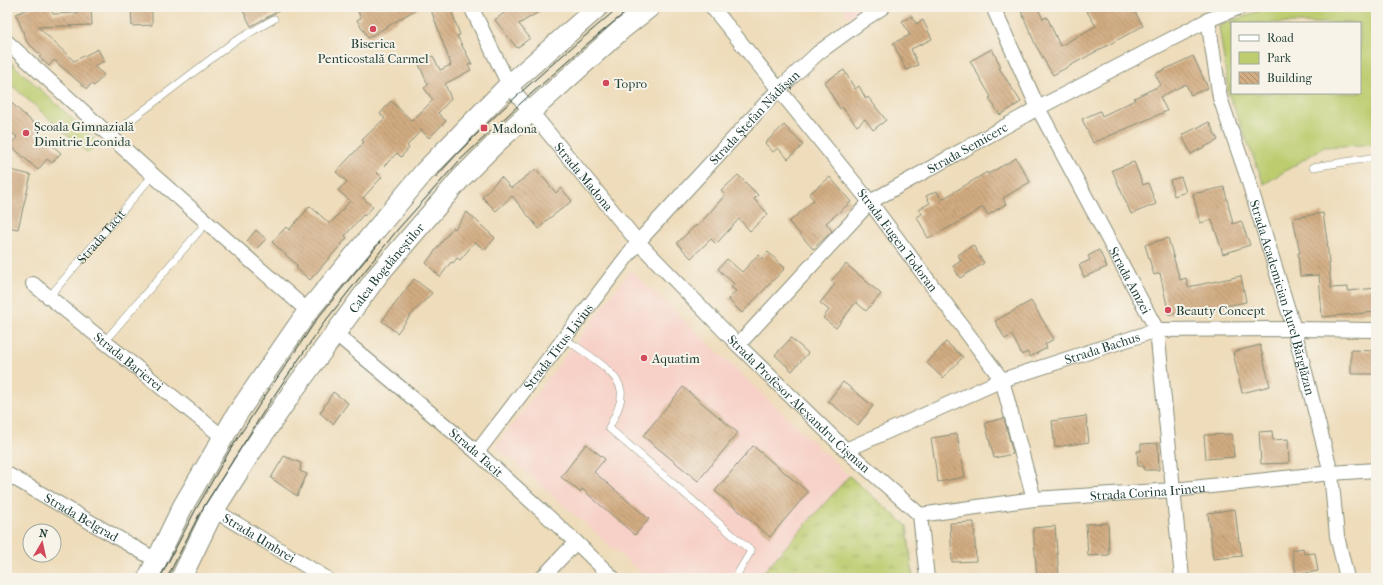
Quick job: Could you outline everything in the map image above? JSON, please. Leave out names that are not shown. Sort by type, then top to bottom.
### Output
[{"type":"main road","points":[[148,578],[183,506],[237,414],[308,311],[425,170],[508,84],[598,7]]},
{"type":"main road","name":"Calea Bogdăneștilor","points":[[182,578],[214,510],[265,431],[378,275],[461,178],[530,112],[621,30],[650,7]]},
{"type":"street","name":"Strada Madona","points":[[471,7],[508,84],[638,242]]},
{"type":"street","name":"Strada Eugen Todoran","points":[[712,7],[870,202],[1002,380],[1034,499]]},
{"type":"street","name":"Strada Ștefan Nădășan","points":[[638,242],[778,90],[818,53],[883,7]]},
{"type":"street","name":"Strada Amzei","points":[[993,7],[1038,108],[1157,330],[1182,578]]},
{"type":"street","name":"Strada Semicerc","points":[[738,345],[870,202],[1038,108],[1208,20],[1240,7]]},
{"type":"street","name":"Strada Academician Aurel Bărglăzan","points":[[1208,20],[1220,98],[1247,176],[1294,329],[1330,473],[1337,536],[1347,578]]},
{"type":"street","points":[[7,42],[153,175],[308,311]]},
{"type":"street","name":"Strada Titus Livius","points":[[477,452],[638,242]]},
{"type":"street","name":"Strada Profesor Alexandru Cișman","points":[[638,242],[738,345],[846,450],[920,515]]},
{"type":"street","name":"Strada Barierei","points":[[33,284],[224,438]]},
{"type":"street","name":"Strada Bachus","points":[[846,450],[1002,380],[1157,330],[1376,330]]},
{"type":"street","name":"Strada Tacit","points":[[335,333],[477,452],[576,542],[613,578]]},
{"type":"street","name":"Strada Corina Irineu","points":[[920,515],[1034,499],[1174,490],[1330,473],[1376,470]]},
{"type":"street","name":"Strada Belgrad","points":[[7,474],[156,560]]},
{"type":"street","name":"Strada Umbrei","points":[[214,510],[326,578]]},
{"type":"street","points":[[920,515],[927,578]]},
{"type":"street","points":[[542,578],[576,542]]},
{"type":"lane","points":[[110,136],[232,43],[274,19]]},
{"type":"lane","points":[[1313,166],[1376,158]]},
{"type":"lane","name":"Strada Tacit","points":[[49,297],[153,175]]},
{"type":"lane","points":[[104,342],[207,222]]},
{"type":"lane","points":[[564,338],[603,366],[617,380],[621,391],[620,402],[616,414],[608,428],[751,551],[735,578]]},
{"type":"shaded area","points":[[843,7],[865,7],[848,17]]},
{"type":"shaded area","name":"Aquatim","points":[[631,270],[849,476],[758,578],[647,578],[496,446]]},
{"type":"green space","points":[[1269,7],[1376,7],[1376,144],[1324,147],[1264,184],[1229,95],[1219,26]]},
{"type":"green space","points":[[7,59],[98,142],[88,153],[7,81]]},
{"type":"green space","points":[[849,476],[907,526],[913,578],[758,578]]},
{"type":"building","points":[[33,7],[50,7],[53,14],[77,13],[76,7],[91,7],[92,25],[38,27],[74,61],[98,49],[104,61],[94,66],[104,75],[94,86],[91,84],[87,89],[54,60],[49,66],[39,57],[41,55],[27,42],[16,14]]},
{"type":"building","points":[[131,7],[152,7],[152,25],[132,26]]},
{"type":"building","points":[[241,7],[286,7],[251,26]]},
{"type":"building","name":"Biserica Penticostală Carmel","points":[[356,7],[420,7],[368,38],[357,20],[361,18]]},
{"type":"building","points":[[430,7],[450,7],[460,35],[457,36],[472,64],[468,65],[471,70],[445,84],[451,99],[438,113],[446,121],[429,138],[421,130],[407,146],[409,148],[401,157],[397,153],[377,173],[382,177],[363,198],[373,207],[364,216],[363,215],[345,236],[347,238],[310,280],[296,268],[298,266],[272,242],[286,227],[289,230],[310,206],[330,224],[350,201],[338,190],[347,182],[336,172],[364,142],[362,140],[385,118],[380,114],[391,101],[412,121],[433,100],[424,88],[428,85],[418,62],[433,56],[440,70],[451,65]]},
{"type":"building","points":[[512,7],[547,7],[519,24],[530,38],[517,48],[495,20]]},
{"type":"building","points":[[1030,7],[1037,7],[1043,19],[1047,17],[1060,46],[1096,26],[1084,7],[1132,7],[1143,26],[1053,75],[1036,46],[1021,11]]},
{"type":"building","points":[[912,16],[916,24],[923,20],[932,39],[911,49],[918,65],[906,70],[893,43],[910,35],[902,21]]},
{"type":"building","points":[[992,49],[1001,67],[999,68],[1021,102],[1000,115],[989,98],[991,97],[970,61]]},
{"type":"building","points":[[1193,56],[1208,88],[1191,95],[1186,84],[1160,97],[1167,111],[1093,143],[1082,119],[1100,111],[1102,116],[1135,100],[1134,98],[1161,85],[1155,74]]},
{"type":"building","points":[[844,70],[855,89],[859,86],[866,99],[868,97],[886,120],[873,130],[865,119],[857,126],[842,107],[840,109],[824,82]]},
{"type":"building","name":"Școala Gimnazială Dimitrie Leonida","points":[[7,99],[38,127],[35,130],[61,153],[52,163],[47,159],[38,170],[10,145],[17,137],[7,128]]},
{"type":"building","points":[[1209,122],[1218,140],[1191,154],[1182,135]]},
{"type":"building","points":[[784,125],[803,145],[788,159],[778,148],[773,152],[765,143]]},
{"type":"building","points":[[1016,158],[1030,182],[1003,198],[1006,204],[988,215],[983,207],[956,224],[928,238],[917,217],[922,214],[919,209],[930,203],[926,196],[937,191],[941,200],[987,172],[988,174]]},
{"type":"building","points":[[1134,162],[1143,185],[1148,183],[1156,204],[1131,214],[1112,170]]},
{"type":"building","points":[[7,169],[31,175],[18,229],[7,227]]},
{"type":"building","points":[[536,169],[556,193],[561,188],[572,201],[547,220],[539,229],[512,196],[496,211],[482,197],[501,177],[511,188]]},
{"type":"building","points":[[738,175],[758,195],[754,199],[768,214],[750,231],[739,219],[716,244],[711,239],[691,258],[677,243],[696,225],[697,227],[725,195],[721,191]]},
{"type":"building","points":[[830,177],[851,202],[826,223],[832,231],[813,249],[789,222],[814,200],[809,194]]},
{"type":"building","points":[[1181,177],[1186,192],[1174,196],[1170,180]]},
{"type":"building","points":[[1224,187],[1233,224],[1241,221],[1250,245],[1223,254],[1212,220],[1200,223],[1193,194]]},
{"type":"building","points":[[467,212],[495,238],[485,250],[475,242],[460,260],[457,258],[453,263],[451,262],[440,277],[426,263],[453,227],[455,229]]},
{"type":"building","points":[[1323,213],[1331,288],[1348,287],[1348,291],[1376,288],[1376,312],[1322,317],[1319,275],[1300,276],[1298,253],[1300,253],[1293,218]]},
{"type":"building","points":[[256,230],[266,239],[256,249],[247,241]]},
{"type":"building","points":[[1168,238],[1180,280],[1186,278],[1188,287],[1241,276],[1246,302],[1169,315],[1160,273],[1154,275],[1145,245]]},
{"type":"building","points":[[973,245],[984,263],[960,278],[953,266],[961,261],[958,255]]},
{"type":"building","points":[[1099,250],[1107,267],[1084,277],[1079,265],[1090,260],[1088,256]]},
{"type":"building","points":[[768,252],[785,268],[742,313],[728,299],[736,291],[731,287],[734,284],[718,269],[727,259],[742,272],[758,255],[762,259]]},
{"type":"building","points":[[846,264],[881,294],[866,311],[856,302],[836,328],[823,318],[829,310],[820,303],[835,284],[831,281]]},
{"type":"building","points":[[414,279],[432,293],[411,315],[397,333],[382,321]]},
{"type":"building","points":[[1031,301],[1054,339],[1045,344],[1047,348],[1030,357],[1027,352],[1022,355],[1012,335],[1005,339],[995,321]]},
{"type":"building","points":[[791,338],[808,353],[792,371],[775,355]]},
{"type":"building","points":[[946,342],[963,357],[943,378],[927,363]]},
{"type":"building","points":[[1260,345],[1270,386],[1242,393],[1233,352]]},
{"type":"building","points":[[1351,350],[1375,351],[1374,374],[1351,374]]},
{"type":"building","points":[[843,382],[873,406],[858,425],[828,401]]},
{"type":"building","points":[[683,387],[738,433],[698,481],[643,436]]},
{"type":"building","points":[[333,392],[348,403],[333,424],[320,413]]},
{"type":"building","points":[[1086,416],[1089,442],[1055,447],[1052,421]]},
{"type":"building","points":[[1004,418],[1013,454],[994,458],[985,423]]},
{"type":"building","points":[[1272,431],[1273,440],[1288,439],[1289,463],[1261,464],[1259,432]]},
{"type":"building","points":[[957,434],[965,477],[938,482],[931,438]]},
{"type":"building","points":[[1232,434],[1234,457],[1206,459],[1204,435]]},
{"type":"building","points":[[1158,443],[1159,470],[1144,470],[1143,466],[1138,466],[1137,451],[1141,451],[1141,444]]},
{"type":"building","points":[[586,444],[605,459],[594,472],[649,519],[635,535],[582,489],[580,492],[561,477]]},
{"type":"building","points":[[753,446],[808,492],[770,537],[715,491]]},
{"type":"building","points":[[284,456],[301,463],[300,471],[307,474],[297,496],[271,478]]},
{"type":"building","points":[[1235,509],[1242,556],[1213,559],[1208,513]]},
{"type":"building","points":[[974,522],[976,561],[952,562],[950,523]]},
{"type":"building","points":[[1108,523],[1109,555],[1088,556],[1086,524]]},
{"type":"building","points":[[1055,526],[1059,578],[1037,578],[1033,528]]},
{"type":"building","points":[[1303,548],[1304,554],[1315,553],[1318,571],[1296,575],[1292,550]]},
{"type":"tram line","points":[[436,177],[501,110],[619,7]]},
{"type":"tram line","points":[[167,578],[200,513],[271,400],[323,324],[398,229],[459,161],[587,44],[632,7]]},
{"type":"tram line","points":[[160,578],[195,511],[230,450],[265,396],[317,319],[380,242]]},
{"type":"place","name":"Biserica Penticostală Carmel","points":[[373,29]]},
{"type":"place","name":"Topro","points":[[606,83]]},
{"type":"place","name":"Madona","points":[[484,128]]},
{"type":"place","name":"Școala Gimnazială Dimitrie Leonida","points":[[26,133]]},
{"type":"place","name":"Beauty Concept","points":[[1168,310]]},
{"type":"place","name":"Aquatim","points":[[644,358]]}]
